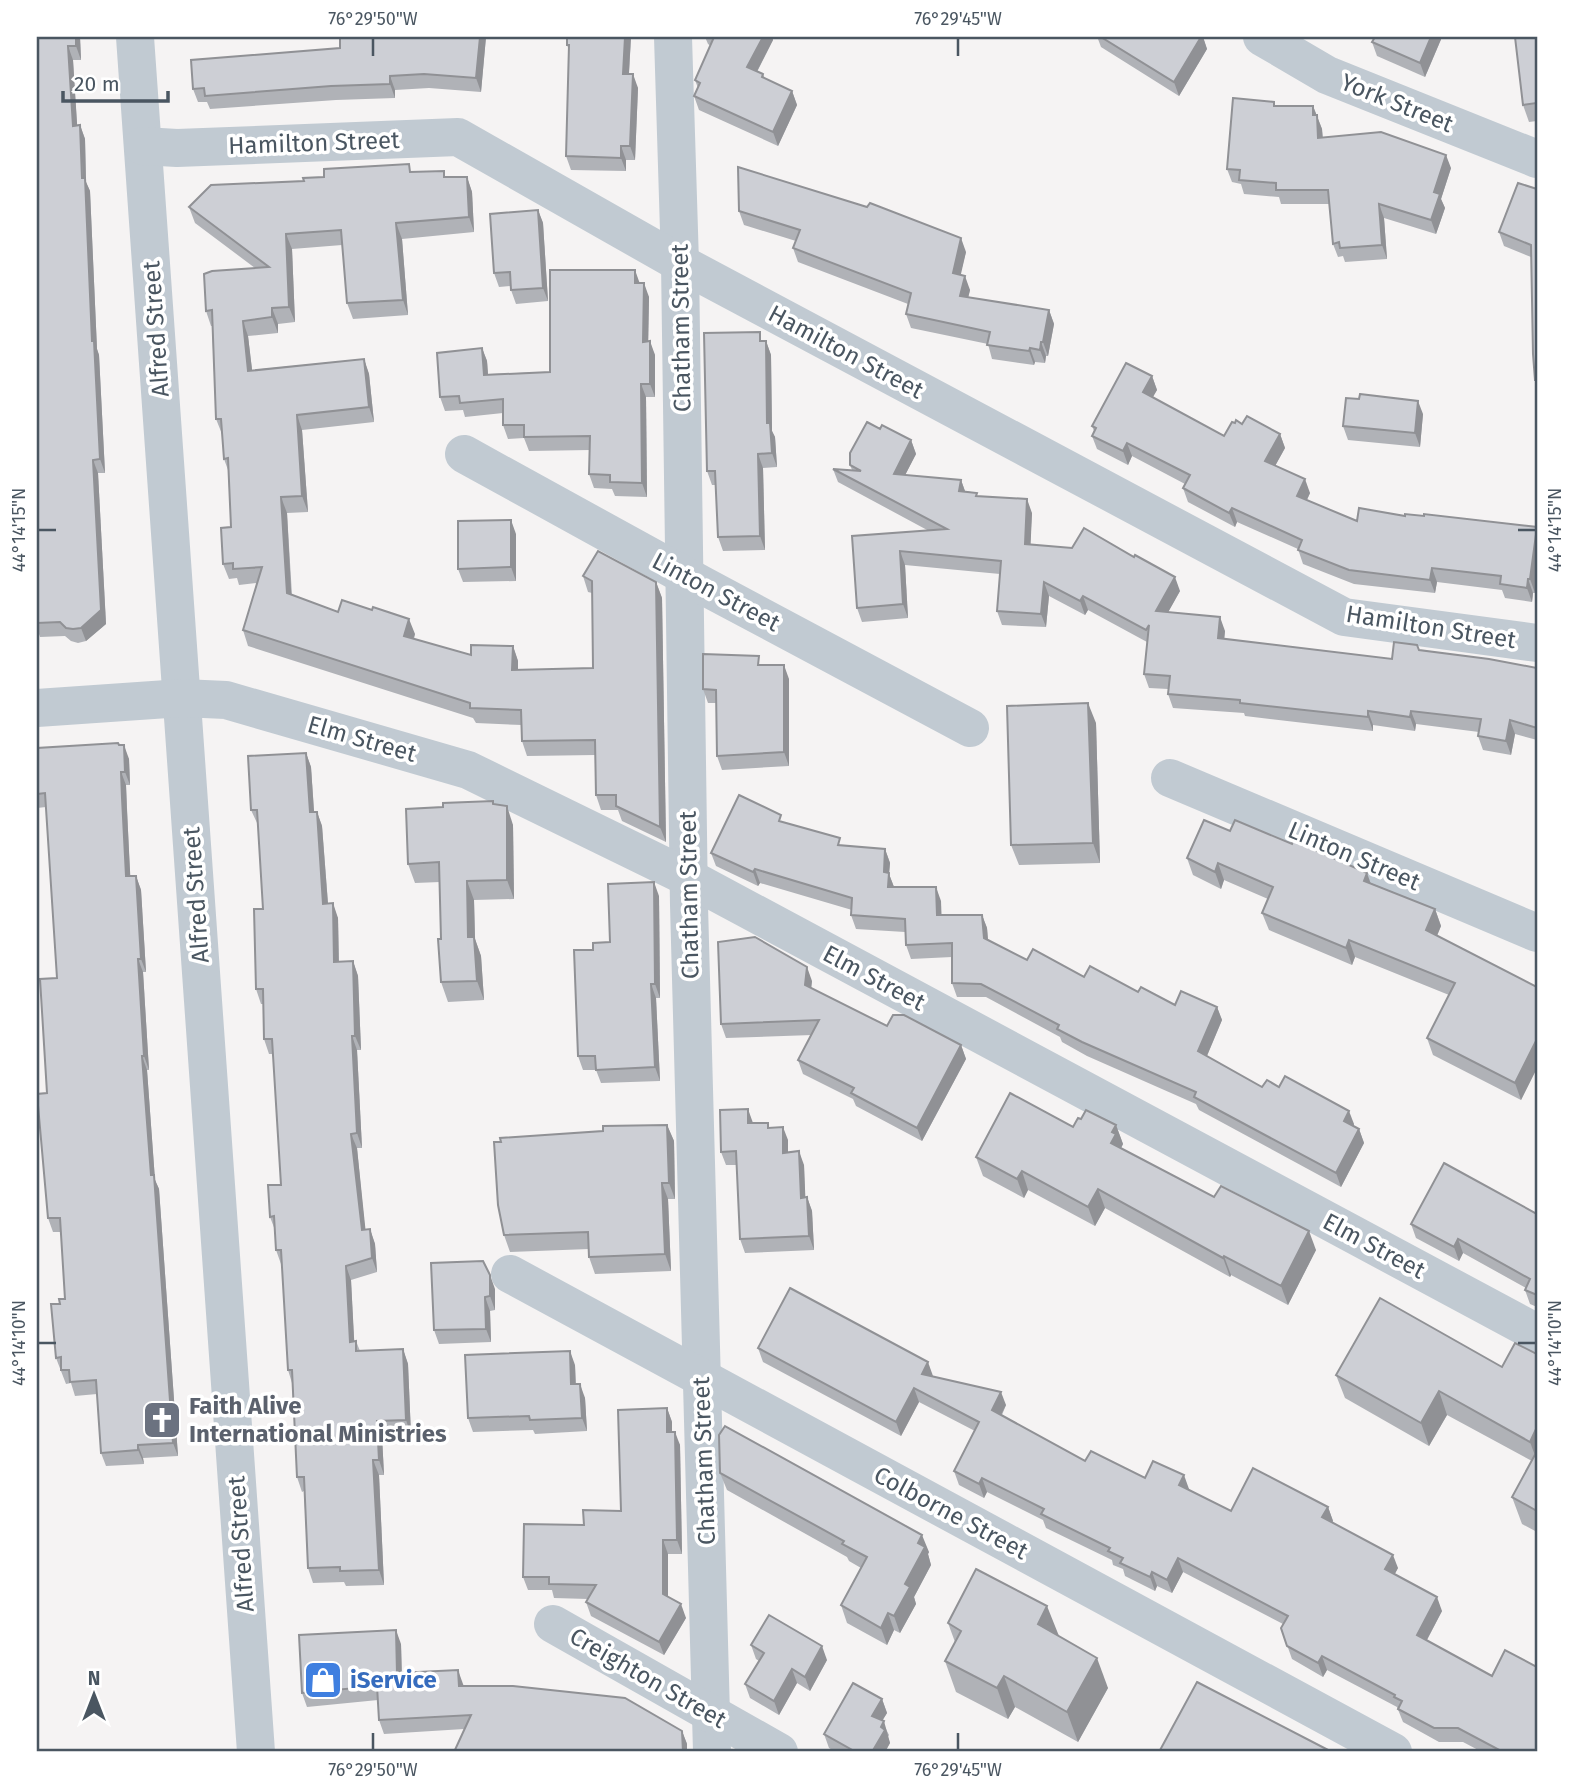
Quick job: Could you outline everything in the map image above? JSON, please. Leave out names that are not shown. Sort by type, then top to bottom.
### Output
[{"type":"street","name":"Alfred Street","points":[[135,37],[256,1752]]},
{"type":"street","name":"Chatham Street","points":[[673,37],[680,263],[689,878],[712,1752]]},
{"type":"street","name":"York Street","points":[[1262,37],[1327,75],[1537,159]]},
{"type":"street","name":"Hamilton Street","points":[[144,146],[177,148],[458,137],[680,263],[1344,617],[1537,643]]},
{"type":"street","name":"Linton Street","points":[[464,454],[685,576],[970,727]]},
{"type":"street","name":"Elm Street","points":[[37,708],[182,698],[226,700],[468,770],[689,878],[1537,1334]]},
{"type":"street","name":"Linton Street","points":[[1170,778],[1537,933]]},
{"type":"street","name":"Colborne Street","points":[[510,1274],[1393,1752]]},
{"type":"street","name":"Creighton Street","points":[[553,1624],[779,1752]]},
{"type":"building","points":[[37,37],[76,37],[76,46],[68,46],[73,126],[80,125],[82,178],[85,178],[100,459],[93,460],[101,610],[81,628],[73,629],[66,628],[60,622],[37,623]]},
{"type":"building","points":[[340,37],[480,37],[476,78],[424,74],[390,76],[390,84],[205,96],[204,88],[193,89],[191,60],[340,48]]},
{"type":"building","points":[[567,37],[625,37],[623,74],[633,74],[630,146],[621,146],[621,158],[566,156]]},
{"type":"building","points":[[714,37],[763,37],[747,67],[792,91],[773,132],[694,96],[700,83],[695,80]]},
{"type":"building","points":[[1101,37],[1201,37],[1174,82]]},
{"type":"building","points":[[1375,37],[1431,37],[1420,63],[1372,42]]},
{"type":"building","points":[[1515,37],[1537,37],[1537,103],[1523,105]]},
{"type":"building","points":[[1233,98],[1274,102],[1274,106],[1313,106],[1313,115],[1317,115],[1318,138],[1381,132],[1446,155],[1434,192],[1440,194],[1431,220],[1379,204],[1382,245],[1340,248],[1339,242],[1333,244],[1328,190],[1276,190],[1276,183],[1239,180],[1240,170],[1227,169]]},
{"type":"building","points":[[409,164],[410,172],[444,171],[444,177],[467,177],[469,217],[396,223],[403,300],[347,303],[341,230],[286,234],[289,307],[272,308],[272,317],[243,321],[248,371],[364,359],[369,407],[297,415],[302,496],[281,497],[287,593],[338,612],[342,600],[409,619],[404,636],[471,655],[471,645],[513,646],[512,670],[593,668],[592,581],[583,576],[598,551],[656,582],[660,827],[616,806],[616,795],[596,795],[595,740],[522,741],[521,710],[470,708],[470,703],[243,630],[262,567],[233,569],[233,563],[223,564],[221,528],[231,527],[228,458],[224,459],[221,419],[216,419],[212,310],[206,311],[204,274],[212,271],[269,267],[189,207],[211,185],[304,181],[303,178],[324,177],[324,169]]},
{"type":"building","points":[[738,167],[867,207],[870,203],[961,238],[953,273],[965,276],[960,296],[1049,310],[1040,350],[987,345],[990,332],[906,314],[911,293],[793,248],[800,230],[739,211]]},
{"type":"building","points":[[1518,183],[1537,189],[1537,380],[1533,354],[1531,245],[1499,232]]},
{"type":"building","points":[[538,210],[543,288],[511,290],[510,272],[494,273],[490,214]]},
{"type":"building","points":[[550,270],[635,270],[635,283],[644,283],[643,342],[650,341],[650,384],[641,384],[642,483],[610,482],[610,475],[589,474],[590,436],[524,437],[524,425],[503,425],[503,399],[460,403],[459,396],[440,397],[437,353],[482,348],[484,375],[550,372]]},
{"type":"building","points":[[760,332],[760,341],[766,341],[767,423],[770,423],[772,453],[758,454],[760,536],[718,537],[715,471],[707,471],[704,333]]},
{"type":"building","points":[[1126,363],[1152,376],[1143,392],[1224,436],[1232,422],[1235,423],[1236,420],[1242,424],[1247,416],[1280,434],[1265,461],[1305,479],[1297,496],[1357,521],[1359,508],[1405,516],[1424,514],[1537,527],[1527,588],[1500,584],[1501,576],[1432,568],[1430,580],[1349,570],[1298,550],[1302,540],[1232,508],[1229,513],[1183,488],[1190,475],[1127,443],[1123,451],[1092,436],[1096,428],[1092,426]]},
{"type":"building","points":[[1360,394],[1418,401],[1415,433],[1343,426],[1346,398],[1359,399]]},
{"type":"building","points":[[867,422],[880,429],[882,425],[911,440],[894,474],[961,480],[959,491],[977,493],[976,496],[1027,499],[1025,544],[1072,548],[1084,528],[1175,577],[1156,611],[1220,617],[1218,638],[1392,659],[1394,642],[1417,645],[1419,650],[1537,668],[1537,728],[1510,720],[1506,741],[1478,736],[1481,719],[1411,711],[1410,717],[1368,711],[1368,717],[1240,703],[1240,700],[1168,694],[1170,676],[1144,674],[1149,625],[1146,630],[1083,596],[1080,601],[1044,582],[1041,614],[997,611],[1001,561],[900,551],[903,604],[857,608],[852,536],[947,529],[833,469],[861,471],[850,465],[850,453]]},
{"type":"building","points":[[511,520],[511,567],[458,569],[458,521]]},
{"type":"building","points":[[703,654],[759,656],[758,665],[784,665],[784,752],[717,756],[716,690],[703,689]]},
{"type":"building","points":[[1088,703],[1093,843],[1011,845],[1007,706]]},
{"type":"building","points":[[118,743],[124,745],[125,772],[121,772],[126,876],[136,876],[141,959],[138,959],[142,1056],[151,1175],[154,1175],[173,1443],[138,1445],[138,1450],[101,1453],[96,1380],[70,1382],[69,1370],[61,1370],[61,1357],[56,1358],[51,1304],[60,1304],[59,1299],[65,1299],[60,1218],[48,1218],[37,1094],[47,1093],[40,979],[57,978],[45,793],[37,794],[37,748]]},
{"type":"building","points":[[306,753],[310,812],[317,812],[323,904],[333,903],[334,962],[353,961],[355,1036],[352,1036],[357,1133],[351,1134],[362,1230],[370,1229],[372,1258],[346,1266],[350,1342],[356,1341],[356,1351],[403,1349],[406,1420],[377,1421],[379,1460],[373,1460],[379,1570],[308,1568],[304,1477],[297,1477],[292,1370],[288,1370],[281,1250],[276,1250],[274,1216],[270,1217],[268,1185],[281,1185],[272,1039],[264,1039],[263,989],[256,989],[254,909],[263,909],[257,810],[251,810],[248,756]]},
{"type":"building","points":[[739,795],[781,815],[779,821],[840,838],[838,845],[885,849],[884,872],[889,873],[888,887],[936,887],[937,915],[982,915],[984,938],[1027,960],[1033,949],[1084,977],[1090,966],[1138,992],[1141,987],[1175,1005],[1181,991],[1217,1007],[1198,1051],[1262,1087],[1267,1080],[1279,1087],[1285,1076],[1349,1111],[1344,1121],[1359,1129],[1336,1173],[1194,1097],[1196,1092],[1082,1042],[1057,1029],[1059,1025],[981,984],[952,983],[952,943],[906,945],[905,919],[851,915],[852,898],[755,869],[753,872],[711,853]]},
{"type":"building","points":[[493,801],[493,804],[507,806],[507,880],[467,881],[468,937],[474,937],[477,981],[441,982],[438,939],[441,939],[439,862],[408,864],[406,809],[443,807],[443,803]]},
{"type":"building","points":[[1204,820],[1230,831],[1235,820],[1292,844],[1293,840],[1367,873],[1364,881],[1435,909],[1426,930],[1537,987],[1537,1039],[1515,1083],[1427,1038],[1455,983],[1349,940],[1346,948],[1262,913],[1273,887],[1218,863],[1215,872],[1187,858]]},
{"type":"building","points":[[654,882],[655,984],[651,984],[655,1067],[596,1070],[595,1056],[578,1056],[574,950],[593,950],[593,943],[610,942],[608,884]]},
{"type":"building","points":[[755,937],[807,967],[805,985],[887,1026],[893,1015],[904,1015],[961,1045],[917,1128],[851,1093],[854,1088],[798,1060],[819,1020],[721,1024],[718,942]]},
{"type":"building","points":[[1010,1093],[1073,1127],[1086,1110],[1116,1125],[1112,1132],[1116,1134],[1111,1143],[1214,1197],[1221,1186],[1309,1231],[1281,1286],[1224,1256],[1223,1258],[1098,1189],[1088,1207],[1022,1171],[1017,1179],[976,1157]]},
{"type":"building","points":[[748,1109],[748,1123],[768,1123],[768,1128],[783,1127],[783,1153],[799,1151],[801,1198],[807,1197],[809,1236],[740,1239],[736,1151],[721,1152],[720,1110]]},
{"type":"building","points":[[667,1125],[669,1183],[662,1183],[665,1254],[589,1257],[588,1232],[504,1235],[498,1205],[494,1142],[501,1142],[500,1138],[603,1131],[603,1126]]},
{"type":"building","points":[[1444,1163],[1537,1214],[1537,1295],[1525,1290],[1530,1279],[1458,1239],[1454,1247],[1411,1224]]},
{"type":"building","points":[[483,1261],[490,1275],[490,1296],[485,1297],[486,1329],[434,1330],[431,1263]]},
{"type":"building","points":[[790,1288],[928,1362],[922,1374],[1001,1392],[992,1410],[1085,1461],[1091,1451],[1145,1478],[1153,1461],[1184,1475],[1179,1485],[1231,1511],[1253,1468],[1328,1507],[1322,1517],[1393,1555],[1385,1569],[1437,1597],[1417,1635],[1492,1676],[1505,1650],[1537,1667],[1537,1752],[1503,1752],[1458,1728],[1434,1728],[1398,1709],[1402,1701],[1394,1697],[1395,1695],[1322,1656],[1318,1663],[1287,1646],[1281,1628],[1288,1616],[1178,1558],[1167,1580],[1152,1572],[1150,1577],[1120,1563],[1123,1558],[1108,1551],[1110,1548],[1041,1514],[1044,1509],[982,1478],[979,1484],[954,1471],[979,1422],[914,1388],[896,1422],[758,1348]]},
{"type":"building","points":[[1380,1298],[1502,1367],[1515,1343],[1537,1354],[1537,1427],[1530,1442],[1439,1391],[1421,1423],[1336,1375]]},
{"type":"building","points":[[570,1351],[571,1384],[580,1384],[582,1418],[468,1418],[465,1355]]},
{"type":"building","points":[[667,1408],[667,1432],[675,1432],[677,1540],[663,1540],[663,1594],[681,1604],[659,1642],[586,1602],[596,1585],[549,1584],[549,1577],[523,1577],[524,1524],[584,1525],[583,1510],[621,1511],[618,1410]]},
{"type":"building","points":[[725,1426],[922,1535],[918,1543],[925,1547],[905,1584],[910,1587],[894,1616],[888,1613],[881,1628],[841,1605],[867,1557],[842,1544],[844,1541],[720,1473],[719,1435]]},
{"type":"building","points":[[1537,1451],[1537,1511],[1512,1497]]},
{"type":"building","points":[[976,1569],[1047,1606],[1038,1624],[1097,1658],[1067,1712],[1004,1676],[997,1688],[945,1661],[961,1631],[948,1623]]},
{"type":"building","points":[[769,1615],[822,1646],[805,1677],[792,1669],[774,1701],[745,1684],[764,1653],[751,1645]]},
{"type":"building","points":[[396,1630],[397,1673],[458,1670],[459,1686],[513,1686],[625,1698],[682,1731],[683,1752],[454,1752],[471,1715],[379,1720],[377,1686],[302,1693],[299,1635]]},
{"type":"building","points":[[1197,1682],[1332,1752],[1159,1752]]},
{"type":"building","points":[[853,1683],[882,1699],[872,1716],[884,1721],[881,1727],[885,1730],[872,1752],[856,1752],[824,1734]]},
{"type":"place","name":"Faith Alive International Ministries","points":[[162,1420]]},
{"type":"place","name":"iService","points":[[323,1680]]}]
